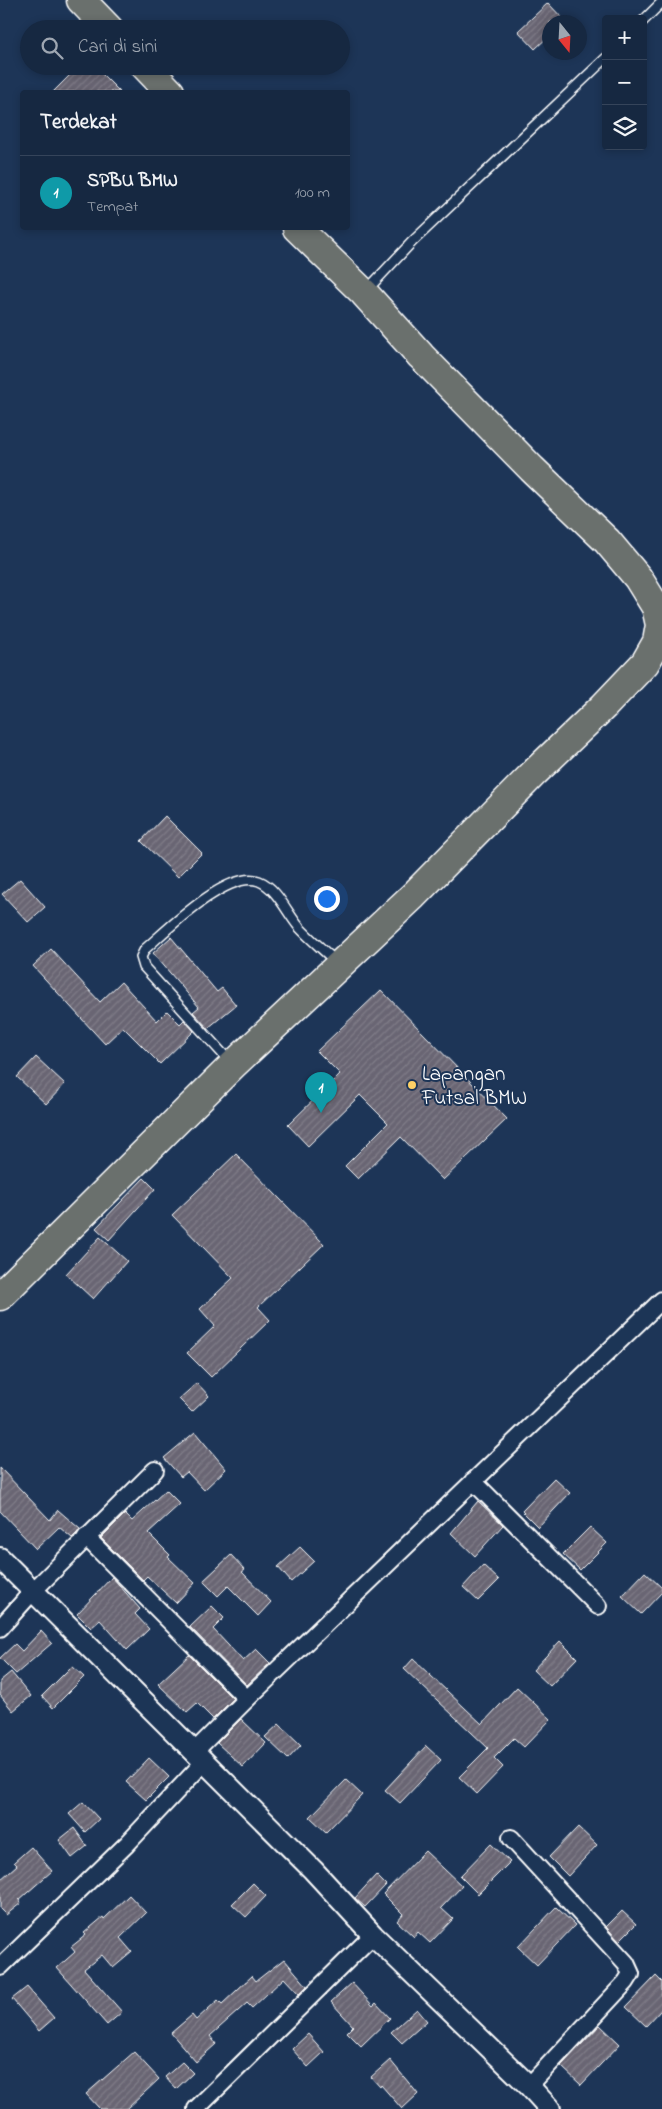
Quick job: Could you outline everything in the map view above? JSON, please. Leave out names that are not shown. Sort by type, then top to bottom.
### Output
[{"type":"highway","points":[[81,0],[100,20]]},
{"type":"highway","points":[[154,75],[168,90]]},
{"type":"highway","points":[[0,1296],[233,1066],[413,896],[535,772],[604,706],[645,663],[660,640],[660,625],[656,607],[638,578],[607,541],[449,384],[364,293],[299,230]]},
{"type":"street","points":[[0,1967],[127,1844],[247,1699],[662,1300]]},
{"type":"street","points":[[0,1628],[33,1591],[155,1470]]},
{"type":"street","points":[[473,1481],[598,1606]]},
{"type":"street","points":[[86,1538],[247,1699]]},
{"type":"street","points":[[0,1558],[313,1870],[373,1935],[529,2086],[545,2107]]},
{"type":"street","points":[[511,1838],[626,1963],[631,1974],[626,1982],[529,2086]]},
{"type":"street","points":[[196,2109],[373,1935]]},
{"type":"lane","points":[[647,17],[662,2]]},
{"type":"lane","points":[[364,293],[412,242],[604,60]]},
{"type":"lane","points":[[233,1066],[144,967],[141,957],[144,949],[215,892],[238,882],[256,880],[266,885],[298,926],[339,965]]},
{"type":"building","points":[[548,3],[559,15],[542,15],[542,42],[535,49],[518,31]]},
{"type":"building","points":[[70,75],[103,75],[118,90],[55,90]]},
{"type":"building","points":[[165,816],[202,853],[178,877],[141,841]]},
{"type":"building","points":[[20,879],[45,907],[28,922],[2,894]]},
{"type":"building","points":[[171,937],[217,992],[222,988],[236,1005],[208,1028],[193,1012],[199,1007],[153,953]]},
{"type":"building","points":[[51,949],[100,1002],[121,982],[157,1021],[167,1011],[180,1024],[184,1020],[194,1031],[160,1064],[123,1027],[105,1044],[33,966]]},
{"type":"building","name":"Lapangan Futsal BMW","points":[[381,990],[507,1119],[443,1180],[401,1137],[358,1179],[345,1166],[388,1123],[360,1095],[308,1146],[288,1125],[340,1074],[317,1051]]},
{"type":"building","points":[[36,1057],[65,1084],[46,1104],[17,1077]]},
{"type":"building","points":[[236,1154],[324,1244],[258,1307],[270,1320],[211,1377],[187,1353],[215,1326],[200,1309],[233,1278],[172,1215]]},
{"type":"building","points":[[144,1178],[155,1189],[109,1240],[96,1228]]},
{"type":"building","points":[[100,1237],[127,1261],[93,1299],[66,1274]]},
{"type":"building","points":[[197,1383],[209,1396],[192,1412],[179,1399]]},
{"type":"building","points":[[195,1432],[226,1469],[204,1490],[187,1472],[181,1477],[164,1458]]},
{"type":"building","points":[[0,1468],[50,1520],[58,1510],[80,1529],[77,1533],[72,1538],[59,1527],[36,1549],[0,1511]]},
{"type":"building","points":[[554,1478],[570,1493],[538,1527],[522,1511]]},
{"type":"building","points":[[166,1490],[180,1504],[148,1533],[170,1555],[168,1557],[195,1583],[176,1603],[147,1576],[143,1580],[101,1538],[125,1514],[132,1521]]},
{"type":"building","points":[[478,1501],[503,1525],[475,1556],[451,1533]]},
{"type":"building","points":[[590,1527],[607,1543],[580,1570],[563,1554]]},
{"type":"building","points":[[300,1547],[314,1561],[291,1582],[278,1567]]},
{"type":"building","points":[[231,1555],[245,1570],[242,1572],[271,1602],[258,1616],[228,1586],[218,1596],[203,1581]]},
{"type":"building","points":[[483,1565],[499,1580],[478,1601],[463,1587]]},
{"type":"building","points":[[645,1572],[662,1588],[662,1592],[641,1614],[622,1596]]},
{"type":"building","points":[[112,1577],[140,1609],[135,1614],[149,1629],[127,1650],[100,1620],[91,1628],[77,1614]]},
{"type":"building","points":[[212,1606],[224,1618],[213,1629],[243,1661],[256,1649],[270,1663],[247,1685],[190,1627]]},
{"type":"building","points":[[41,1631],[52,1643],[16,1674],[0,1658],[15,1644],[22,1651]]},
{"type":"building","points":[[560,1641],[577,1658],[550,1686],[533,1670]]},
{"type":"building","points":[[189,1655],[233,1699],[213,1719],[197,1703],[187,1712],[158,1684]]},
{"type":"building","points":[[413,1659],[482,1724],[517,1687],[551,1719],[524,1747],[514,1738],[494,1758],[503,1767],[477,1794],[459,1777],[488,1748],[404,1669]]},
{"type":"building","points":[[72,1666],[84,1677],[53,1708],[42,1696]]},
{"type":"building","points":[[11,1672],[31,1696],[13,1711],[0,1695],[0,1681]]},
{"type":"building","points":[[241,1719],[266,1743],[243,1767],[217,1743]]},
{"type":"building","points":[[279,1724],[301,1745],[288,1759],[265,1737]]},
{"type":"building","points":[[426,1746],[441,1760],[400,1803],[385,1790]]},
{"type":"building","points":[[149,1758],[169,1777],[146,1800],[126,1782]]},
{"type":"building","points":[[346,1780],[362,1795],[326,1832],[310,1817]]},
{"type":"building","points":[[83,1802],[99,1819],[85,1832],[69,1814]]},
{"type":"building","points":[[578,1827],[597,1845],[568,1876],[549,1857]]},
{"type":"building","points":[[74,1828],[87,1846],[72,1858],[59,1840]]},
{"type":"building","points":[[491,1844],[510,1862],[478,1894],[460,1876]]},
{"type":"building","points":[[31,1847],[52,1871],[19,1900],[21,1903],[6,1915],[0,1909],[0,1880],[17,1865],[14,1862]]},
{"type":"building","points":[[425,1851],[462,1886],[441,1908],[453,1919],[430,1943],[418,1932],[414,1937],[397,1921],[403,1914],[383,1894]]},
{"type":"building","points":[[376,1875],[386,1885],[365,1907],[355,1898]]},
{"type":"building","points":[[253,1883],[266,1896],[246,1917],[232,1904]]},
{"type":"building","points":[[129,1895],[146,1913],[120,1938],[132,1952],[113,1968],[102,1955],[84,1969],[122,2012],[107,2025],[57,1968],[75,1952],[71,1947],[86,1935],[84,1933],[103,1917],[104,1919]]},
{"type":"building","points":[[556,1907],[575,1925],[537,1965],[518,1947]]},
{"type":"building","points":[[622,1911],[636,1924],[619,1941],[606,1927]]},
{"type":"building","points":[[284,1959],[307,1986],[299,1994],[284,1978],[252,2008],[247,2003],[210,2036],[216,2044],[196,2062],[171,2033],[192,2015],[196,2020],[218,2000],[222,2004],[252,1976],[256,1981]]},
{"type":"building","points":[[656,1976],[662,1982],[662,2009],[646,2026],[626,2007]]},
{"type":"building","points":[[352,1983],[373,2006],[376,2003],[390,2018],[361,2046],[347,2032],[353,2026],[331,2002]]},
{"type":"building","points":[[27,1987],[54,2018],[39,2031],[12,1999]]},
{"type":"building","points":[[417,2009],[427,2021],[402,2043],[391,2032]]},
{"type":"building","points":[[600,2025],[620,2044],[581,2085],[561,2066]]},
{"type":"building","points":[[308,2034],[324,2052],[308,2067],[292,2049]]},
{"type":"building","points":[[134,2052],[159,2079],[127,2109],[100,2109],[86,2094]]},
{"type":"building","points":[[390,2060],[418,2094],[402,2109],[381,2085],[380,2087],[371,2077]]},
{"type":"building","points":[[182,2062],[193,2073],[176,2089],[165,2077]]},
{"type":"place","name":"Lapangan Futsal BMW","points":[[412,1085]]},
{"type":"place","name":"SPBU BMW","points":[[321,1113]]}]
